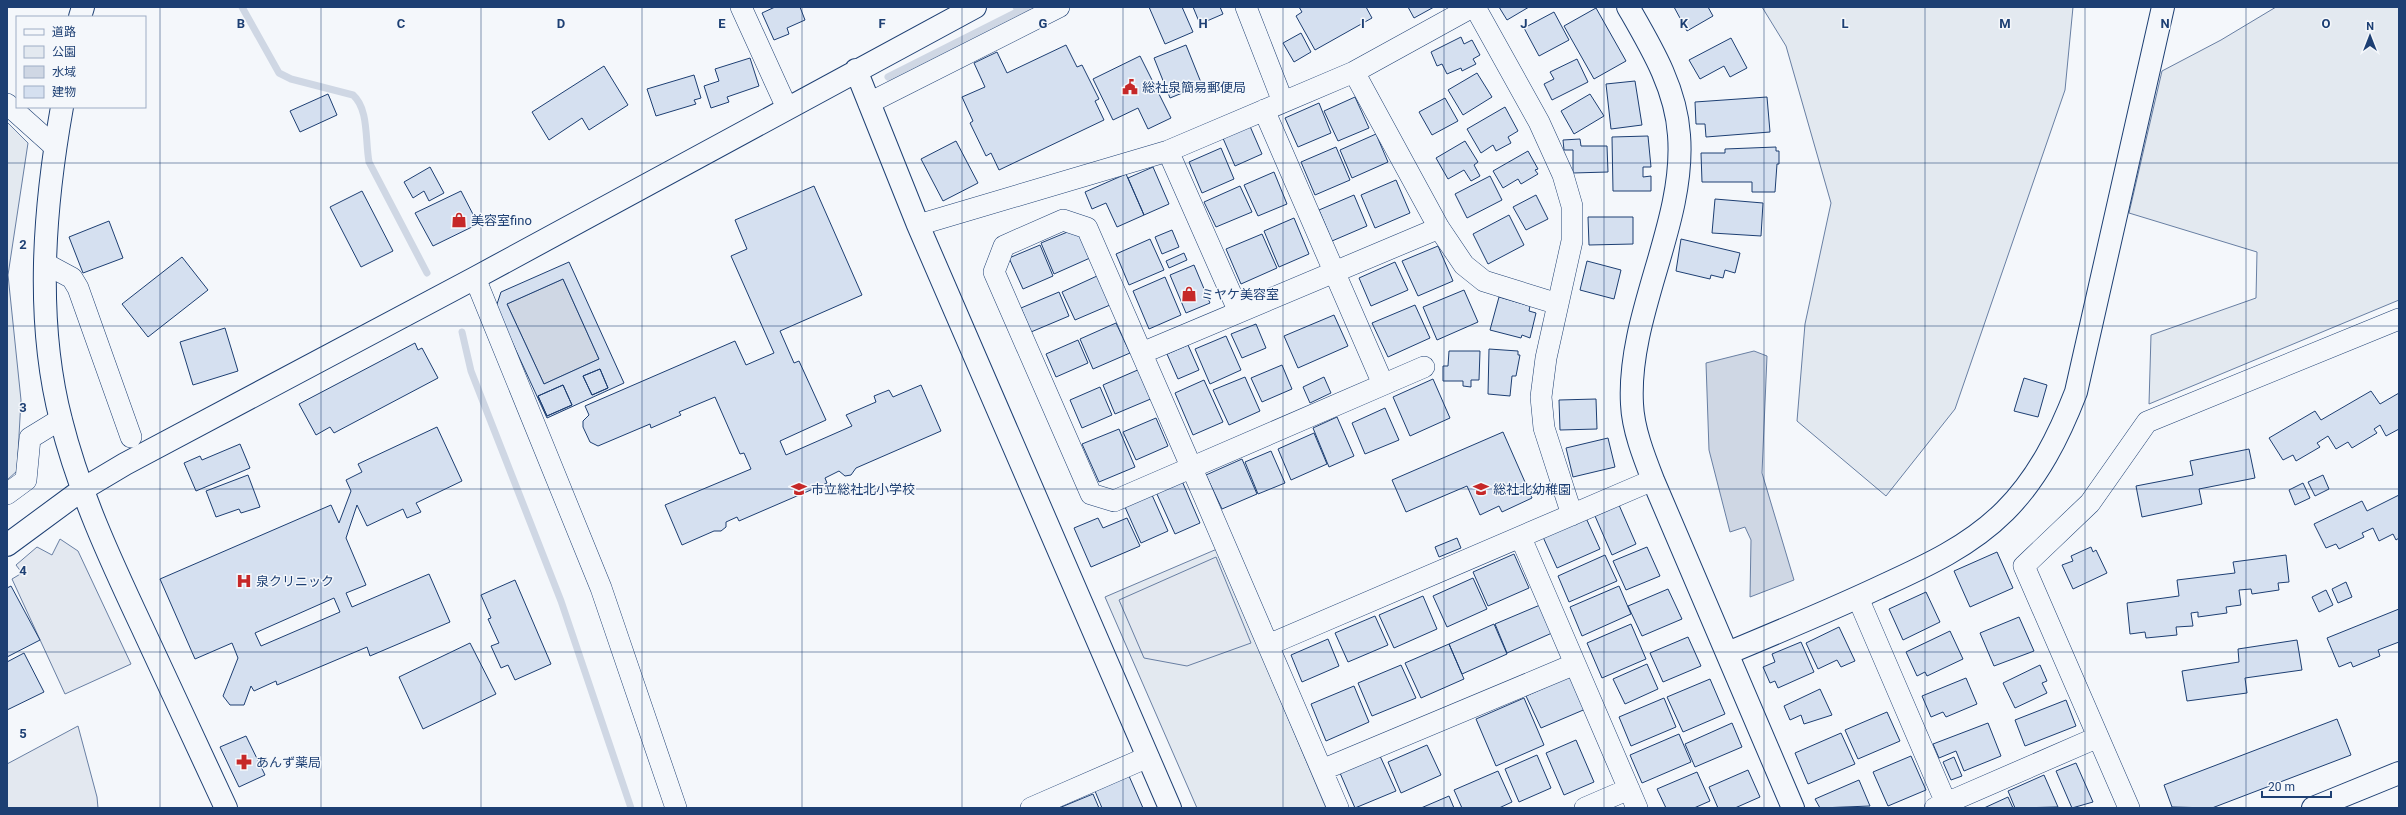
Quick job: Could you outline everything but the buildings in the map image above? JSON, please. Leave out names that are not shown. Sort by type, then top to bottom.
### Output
[{"type":"street","points":[[741,7],[787,108]]},
{"type":"street","points":[[7,545],[83,490],[125,464],[475,278],[856,70],[975,7]]},
{"type":"street","points":[[869,103],[1059,7]]},
{"type":"street","points":[[1246,7],[1273,106],[1334,272],[1383,384]]},
{"type":"street","points":[[918,225],[1168,151],[1354,72],[1473,7],[1539,122],[1564,175],[1572,206],[1572,241],[1546,358],[1541,397],[1545,434],[1572,515]]},
{"type":"street","points":[[1628,7],[1665,75],[1672,96],[1679,134],[1680,167],[1674,198],[1647,301],[1633,371],[1632,406],[1642,448],[1653,480],[1793,808]]},
{"type":"street","points":[[1728,653],[1858,598],[1956,550],[2005,511],[2037,472],[2061,431],[2076,392],[2163,7]]},
{"type":"street","points":[[856,70],[918,225],[1170,808]]},
{"type":"street","points":[[1354,72],[1438,228],[1464,265],[1484,281],[1558,304]]},
{"type":"street","points":[[7,104],[55,147]]},
{"type":"street","points":[[62,108],[55,147],[46,264],[46,318],[50,360],[61,419],[83,490],[100,538],[226,808]]},
{"type":"street","points":[[1168,151],[1239,312]]},
{"type":"street","points":[[1338,808],[1322,770],[1191,467],[1142,353],[1087,228],[1063,220],[1004,246],[994,272],[1091,494],[1114,501],[1191,467],[1383,384],[1424,367]]},
{"type":"street","points":[[1142,353],[1438,228]]},
{"type":"street","points":[[46,264],[72,278],[78,288],[131,437]]},
{"type":"street","points":[[475,278],[601,588],[676,808]]},
{"type":"street","points":[[2128,808],[2096,738],[2024,566],[2090,503],[2147,422],[2399,319]]},
{"type":"street","points":[[7,494],[26,480],[30,438],[61,419]]},
{"type":"street","points":[[1268,645],[1521,538],[1653,480]]},
{"type":"street","points":[[1521,538],[1638,808]]},
{"type":"street","points":[[1858,598],[1940,806],[2096,738]]},
{"type":"street","points":[[1322,770],[1575,664]]},
{"type":"street","points":[[1036,807],[1148,757]]},
{"type":"street","points":[[2313,808],[2399,773]]},
{"type":"street","points":[[1585,808],[1629,789]]},
{"type":"green space","points":[[1762,7],[2073,7],[2065,90],[1955,409],[1886,496],[1797,421],[1805,324],[1831,203],[1786,46]]},
{"type":"green space","points":[[2276,7],[2399,7],[2399,300],[2149,404],[2151,335],[2256,298],[2257,252],[2129,213],[2162,71],[2221,40]]},
{"type":"green space","points":[[7,122],[28,143],[8,275],[21,400],[17,471],[7,480]]},
{"type":"green space","points":[[1217,549],[1326,808],[1197,808],[1105,597]]},
{"type":"shaded area","points":[[60,539],[78,551],[131,664],[65,694],[12,579],[22,573],[16,565],[37,547],[52,555]]},
{"type":"shaded area","points":[[1216,557],[1251,643],[1187,666],[1144,658],[1119,600]]},
{"type":"shaded area","points":[[78,726],[97,797],[98,808],[7,808],[7,764]]},
{"type":"water","points":[[563,279],[599,359],[544,384],[507,304]]},
{"type":"water","points":[[1754,351],[1767,356],[1762,473],[1794,580],[1750,597],[1751,540],[1745,527],[1730,532],[1709,450],[1706,363]]},
{"type":"waterway","points":[[242,7],[279,73],[291,79],[353,95],[358,101],[362,108],[366,126],[369,162],[427,273]]},
{"type":"waterway","points":[[888,77],[1019,11],[1016,7]]},
{"type":"waterway","points":[[1019,11],[1028,7]]},
{"type":"waterway","points":[[462,332],[471,371],[561,601],[631,808]]},
{"type":"place","name":"総社泉簡易郵便局","points":[[1130,87]]},
{"type":"place","name":"美容室fino","points":[[459,220]]},
{"type":"place","name":"ミヤケ美容室","points":[[1189,294]]},
{"type":"place","name":"市立総社北小学校","points":[[799,489]]},
{"type":"place","name":"総社北幼稚園","points":[[1481,489]]},
{"type":"place","name":"泉クリニック","points":[[244,581]]},
{"type":"place","name":"あんず薬局","points":[[244,762]]}]
